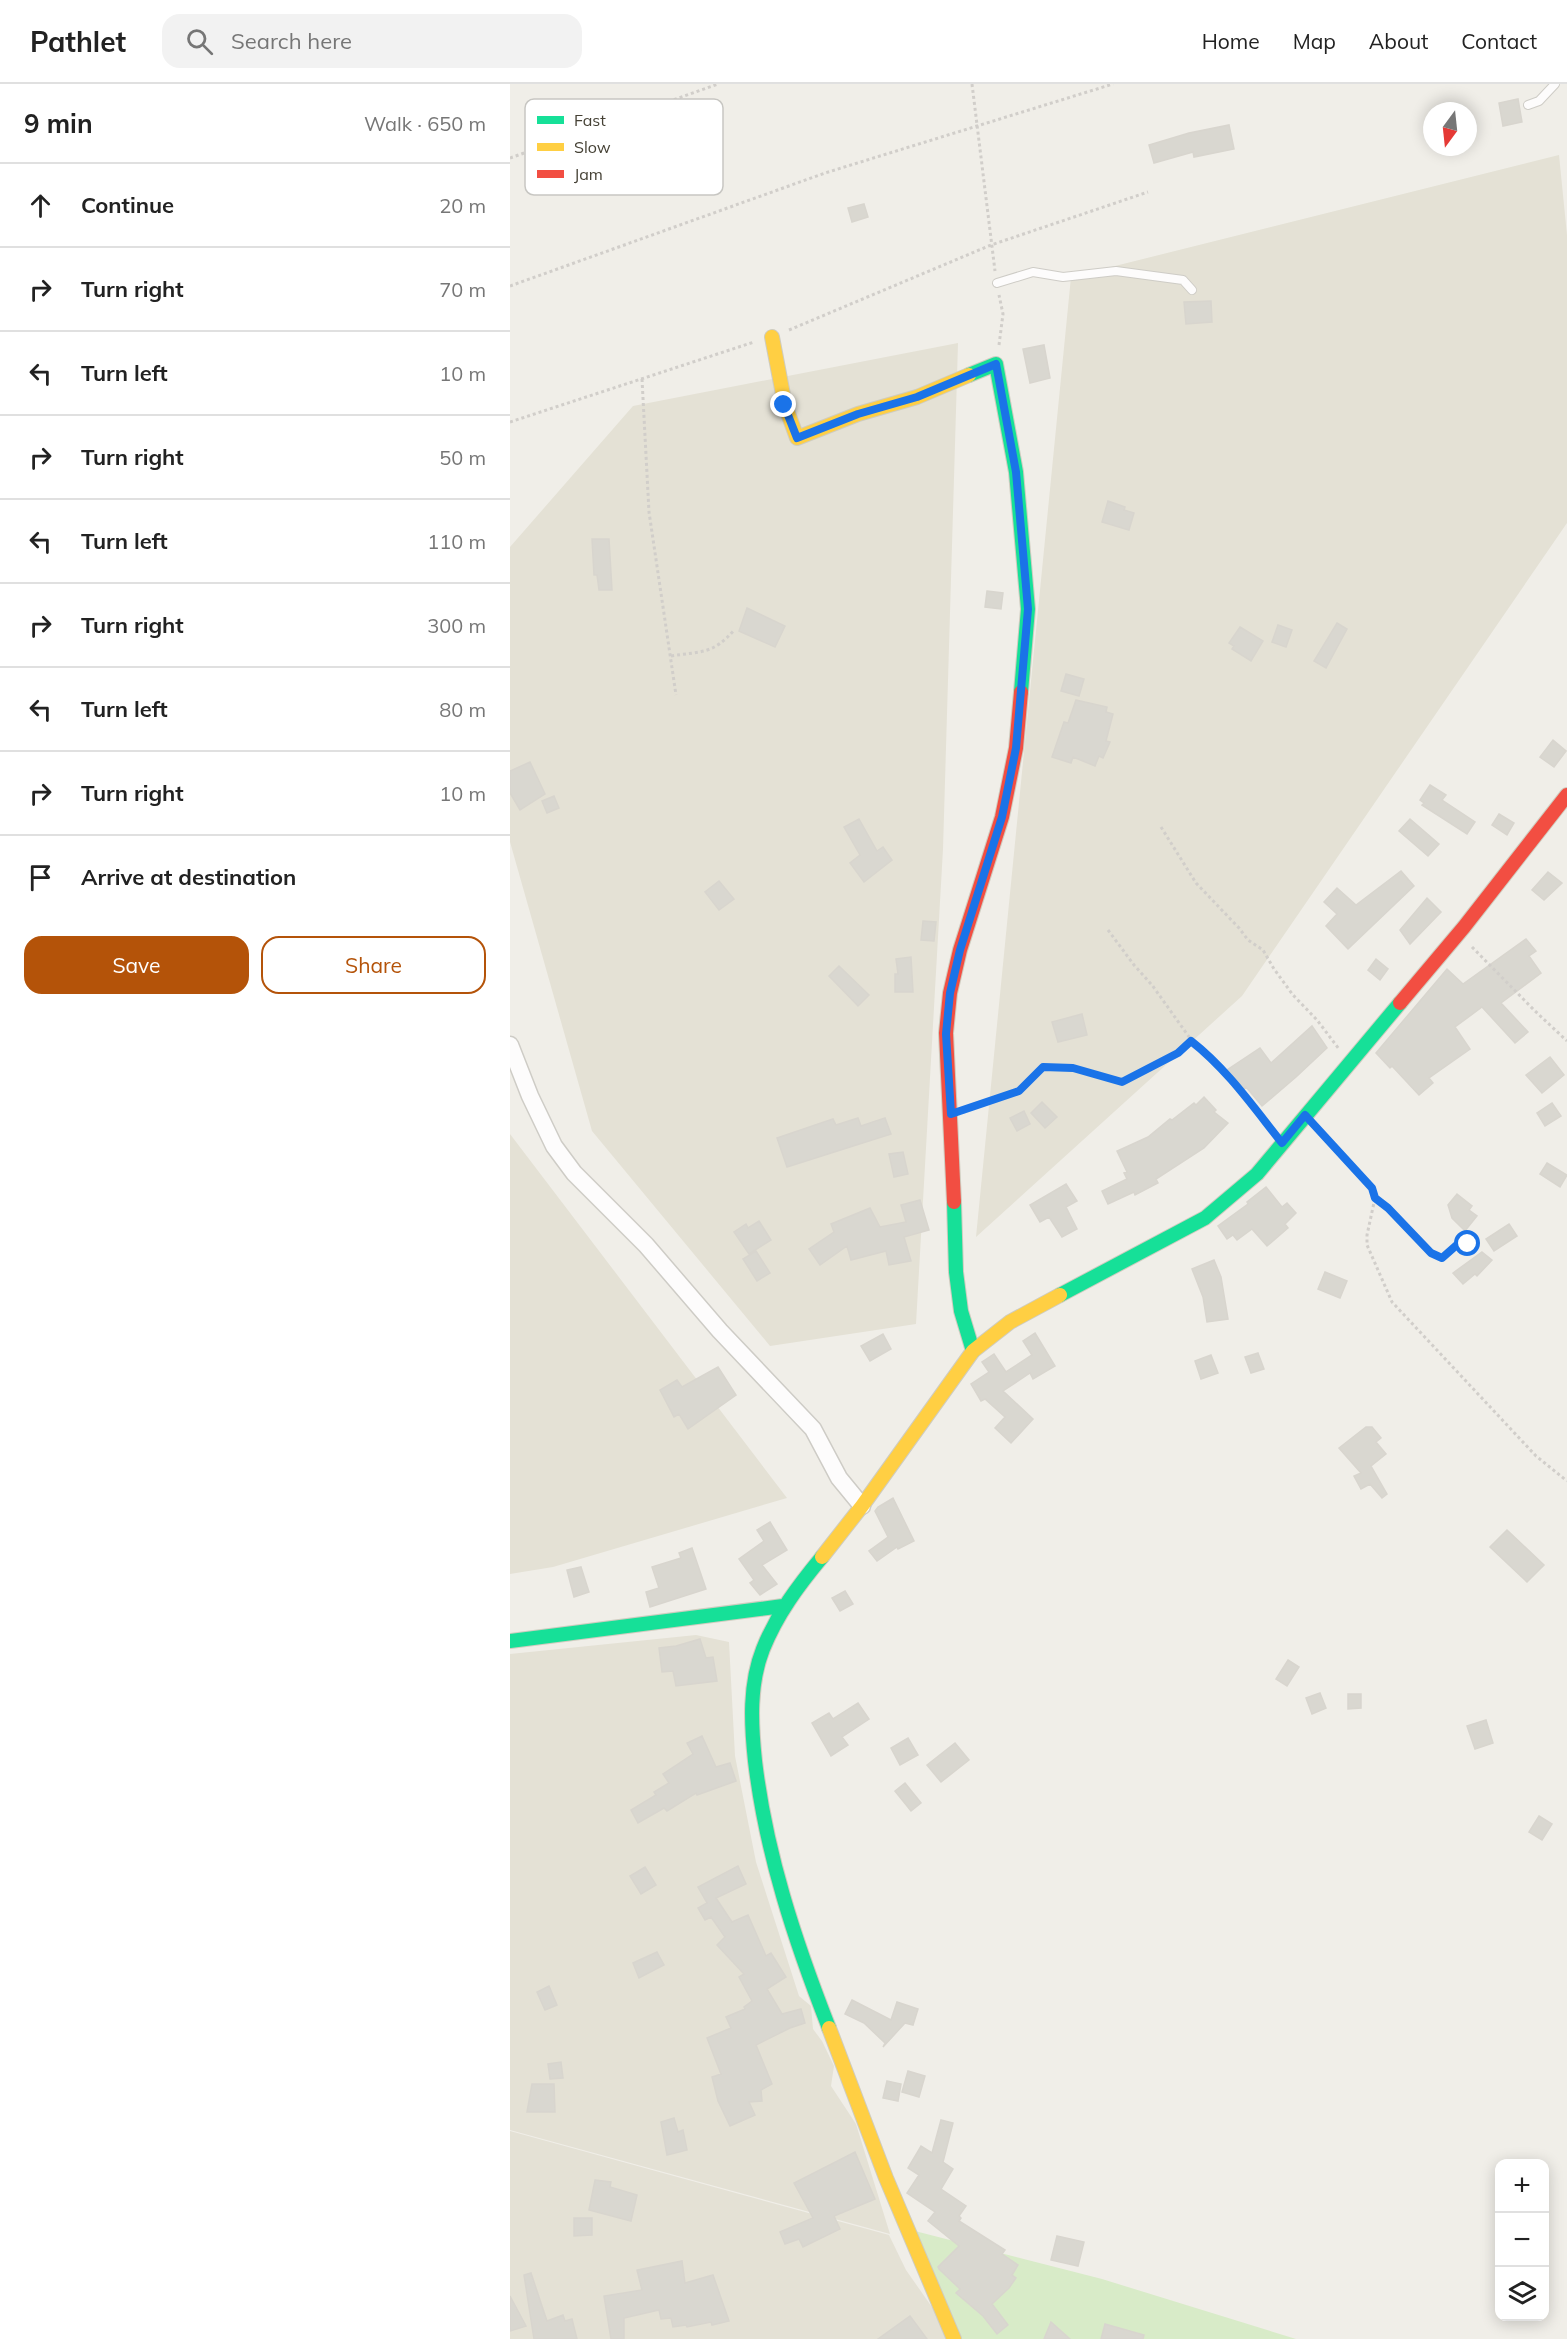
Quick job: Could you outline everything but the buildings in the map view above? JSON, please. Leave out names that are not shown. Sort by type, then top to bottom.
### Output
[{"type":"main road","points":[[772,337],[784,405],[797,438],[858,414],[917,397],[996,364],[1016,472],[1028,609],[1016,748],[1004,805],[960,950],[950,993],[946,1034],[956,1272],[961,1311],[973,1352]]},
{"type":"main road","points":[[954,2339],[886,2178],[801,1956],[777,1880],[760,1802],[751,1722],[753,1683],[762,1650],[783,1606],[862,1506],[973,1352],[1010,1322],[1205,1218],[1257,1173],[1464,927],[1567,795]]},
{"type":"main road","points":[[510,1641],[783,1606]]},
{"type":"street","points":[[510,1045],[530,1096],[554,1146],[574,1173],[646,1245],[720,1331],[813,1429],[840,1478],[862,1506]]},
{"type":"lane","points":[[1528,105],[1539,101],[1556,84]]},
{"type":"lane","points":[[998,283],[1033,272],[1062,277],[1116,272],[1183,280],[1192,290]]},
{"type":"path","points":[[676,99],[718,84]]},
{"type":"path","points":[[972,84],[991,245],[1003,314],[996,364]]},
{"type":"path","points":[[510,286],[825,174],[1113,84]]},
{"type":"path","points":[[510,158],[525,153]]},
{"type":"path","points":[[510,422],[772,337],[991,245],[1148,192]]},
{"type":"path","points":[[642,379],[649,512],[676,695]]},
{"type":"path","points":[[670,657],[699,653],[722,644],[735,629]]},
{"type":"path","points":[[1161,827],[1196,884],[1224,911],[1248,940],[1263,950],[1293,995],[1317,1020],[1348,1063]]},
{"type":"path","points":[[1464,927],[1468,943],[1567,1041]]},
{"type":"path","points":[[1108,930],[1152,985],[1191,1041],[1208,1054],[1282,1143]]},
{"type":"path","points":[[951,1114],[1019,1091],[1043,1067],[1073,1068],[1122,1082],[1178,1053],[1191,1041]]},
{"type":"path","points":[[1305,1115],[1372,1188],[1375,1198],[1367,1245],[1392,1302],[1536,1456],[1567,1481]]},
{"type":"path","points":[[1375,1198],[1388,1208],[1431,1253],[1442,1258],[1459,1243],[1468,1244]]},
{"type":"shaded area","points":[[1559,155],[1567,235],[1567,523],[1242,996],[976,1237],[1071,277]]},
{"type":"shaded area","points":[[958,343],[943,849],[916,1324],[770,1346],[592,1131],[510,842],[510,547],[633,406]]},
{"type":"shaded area","points":[[510,1134],[787,1498],[553,1567],[510,1574]]},
{"type":"shaded area","points":[[696,1635],[729,1642],[735,1756],[756,1862],[799,1996],[811,2006],[813,2029],[822,2041],[834,2066],[831,2086],[856,2124],[890,2234],[510,2130],[510,1654]]},
{"type":"shaded area","points":[[510,2131],[889,2235],[906,2270],[934,2310],[948,2339],[510,2339]]},
{"type":"green space","points":[[911,2230],[1102,2279],[1296,2339],[959,2339]]},
{"type":"traffic: fast","points":[[969,375],[996,364],[1016,472],[1028,609],[1021,692]]},
{"type":"traffic: fast","points":[[1060,1295],[1205,1218],[1257,1174],[1400,1003]]},
{"type":"traffic: fast","points":[[954,1202],[956,1272],[961,1311],[973,1351]]},
{"type":"traffic: fast","points":[[822,1557],[789,1601],[763,1649],[755,1676],[752,1719],[760,1796],[774,1863],[783,1897],[829,2028]]},
{"type":"traffic: fast","points":[[510,1641],[783,1606]]},
{"type":"traffic: slow","points":[[772,337],[785,405],[797,438],[858,414],[917,397],[969,375]]},
{"type":"traffic: slow","points":[[822,1557],[862,1506],[973,1351],[1010,1322],[1060,1295]]},
{"type":"traffic: slow","points":[[829,2028],[886,2178],[954,2339]]},
{"type":"traffic: jam","points":[[954,1202],[946,1033],[950,993],[960,950],[1002,817],[1016,748],[1021,692]]},
{"type":"traffic: jam","points":[[1400,1003],[1464,927],[1567,795]]},
{"type":"route","points":[[784,405],[797,438],[858,414],[917,397],[996,364],[1016,472],[1028,609],[1023,689],[1016,748],[1002,817],[960,950],[950,993],[946,1034],[951,1114],[1019,1091],[1043,1067],[1073,1068],[1122,1082],[1178,1053],[1191,1041],[1208,1054],[1282,1143],[1305,1115],[1372,1188],[1375,1198],[1388,1208],[1431,1253],[1442,1258],[1459,1243],[1468,1244]]}]
